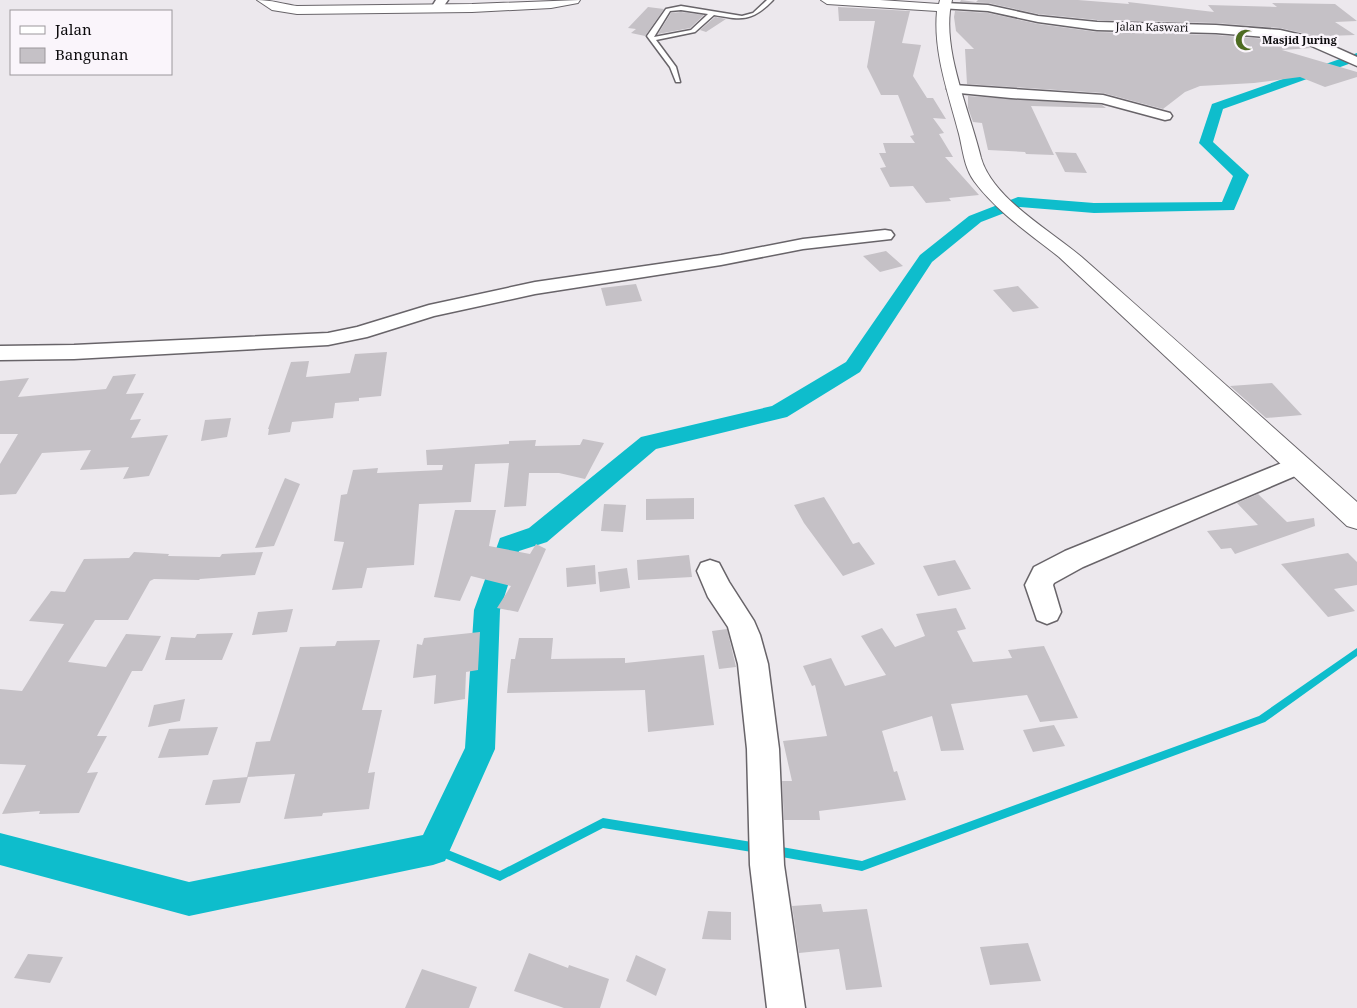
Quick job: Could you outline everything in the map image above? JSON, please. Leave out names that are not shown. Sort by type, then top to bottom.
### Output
[{"type":"main road","points":[[263,0],[276,7],[297,10],[440,4],[543,4],[574,0]]},
{"type":"main road","points":[[826,0],[944,4],[944,46],[979,175],[1021,218],[1066,253],[1357,518]]},
{"type":"street","name":"Jalan Kaswari","points":[[944,4],[988,8],[1038,19],[1097,26],[1210,24],[1298,37],[1354,61]]},
{"type":"street","points":[[954,88],[1019,95],[1103,98],[1166,116]]},
{"type":"street","points":[[0,353],[74,352],[328,339],[360,333],[429,311],[535,288],[721,260],[812,243],[885,235]]},
{"type":"street","points":[[1048,612],[1039,585],[1044,575],[1074,560],[1298,465]]},
{"type":"street","points":[[710,571],[718,588],[740,621],[746,635],[753,664],[764,750],[767,865],[786,1008]]},
{"type":"lane","points":[[678,82],[673,67],[652,39],[652,32],[669,8],[682,8],[733,17],[746,17],[755,14],[770,0]]},
{"type":"lane","points":[[652,39],[691,32],[713,13]]},
{"type":"building","points":[[961,0],[976,2],[978,0],[1078,0],[1129,4],[1128,2],[1214,12],[1208,5],[1277,7],[1272,3],[1335,4],[1357,21],[1335,22],[1355,35],[1328,36],[1336,41],[1328,42],[1315,36],[1280,28],[1216,23],[1097,20],[1038,14],[988,3],[960,2]]},
{"type":"building","points":[[648,7],[664,9],[645,36],[631,33],[636,29],[628,28]]},
{"type":"building","points":[[838,7],[910,11],[902,43],[921,45],[913,76],[927,98],[933,98],[946,119],[933,118],[944,133],[939,134],[953,157],[945,157],[979,195],[949,198],[951,201],[926,203],[913,186],[890,187],[880,168],[886,167],[879,153],[886,153],[883,143],[915,143],[910,136],[914,135],[898,95],[881,95],[867,67],[875,21],[839,21]]},
{"type":"building","points":[[955,11],[988,13],[1038,24],[1097,32],[1216,35],[1280,40],[1312,48],[1282,50],[1357,72],[1357,77],[1325,87],[1300,77],[1254,83],[1200,86],[1185,92],[1163,109],[1103,93],[967,84],[965,49],[974,49],[956,31]]},
{"type":"building","points":[[681,12],[704,15],[690,28],[658,34],[671,13]]},
{"type":"building","points":[[715,17],[726,19],[706,32],[700,30]]},
{"type":"building","points":[[968,96],[1102,105],[1106,108],[1031,106],[1054,155],[1026,154],[1025,152],[988,150],[982,123],[973,122],[968,108]]},
{"type":"building","points":[[1055,152],[1076,153],[1087,173],[1065,172]]},
{"type":"building","points":[[886,251],[903,266],[880,272],[863,256]]},
{"type":"building","points":[[636,284],[642,301],[606,306],[601,288]]},
{"type":"building","points":[[1018,286],[1039,308],[1013,312],[993,290]]},
{"type":"building","points":[[387,352],[381,396],[359,398],[359,401],[335,403],[333,418],[292,422],[290,432],[268,435],[268,429],[291,362],[309,361],[306,377],[350,373],[355,354]]},
{"type":"building","points":[[136,374],[126,394],[144,393],[130,420],[141,419],[131,438],[168,435],[149,476],[123,479],[129,467],[80,470],[91,450],[42,453],[16,494],[0,495],[0,464],[18,434],[0,434],[0,381],[29,378],[18,397],[106,389],[113,376]]},
{"type":"building","points":[[1272,383],[1302,415],[1266,418],[1230,386]]},
{"type":"building","points":[[231,418],[227,437],[201,441],[205,420]]},
{"type":"building","points":[[583,439],[604,443],[585,479],[559,473],[529,473],[526,506],[504,507],[509,463],[475,464],[471,502],[419,504],[414,565],[367,568],[362,588],[332,590],[344,542],[334,541],[341,495],[347,494],[353,470],[378,468],[377,473],[442,470],[443,465],[427,465],[426,450],[509,444],[509,441],[536,440],[535,446],[580,445]]},
{"type":"building","points":[[285,478],[300,484],[274,546],[255,548]]},
{"type":"building","points":[[1258,494],[1287,522],[1314,518],[1315,526],[1235,554],[1231,548],[1221,549],[1207,531],[1258,525],[1237,503]]},
{"type":"building","points":[[824,497],[853,544],[859,542],[875,564],[843,576],[804,523],[794,505]]},
{"type":"building","points":[[694,498],[694,519],[646,520],[646,499]]},
{"type":"building","points":[[604,504],[626,505],[623,532],[601,531]]},
{"type":"building","points":[[455,510],[496,510],[489,546],[530,554],[536,544],[546,549],[518,612],[497,608],[511,586],[471,576],[460,601],[434,597]]},
{"type":"building","points":[[134,552],[169,554],[168,556],[220,557],[222,554],[263,552],[255,575],[199,580],[154,579],[150,581],[128,620],[95,620],[68,662],[106,667],[126,634],[161,636],[142,671],[132,671],[97,736],[107,736],[87,773],[98,772],[79,813],[39,814],[40,811],[2,814],[26,765],[0,764],[0,689],[22,691],[64,624],[29,621],[51,591],[65,592],[84,559],[129,558]]},
{"type":"building","points":[[1348,553],[1357,562],[1357,585],[1334,589],[1355,611],[1328,617],[1281,564]]},
{"type":"building","points":[[689,555],[692,577],[638,580],[637,560]]},
{"type":"building","points":[[955,560],[971,589],[938,596],[923,566]]},
{"type":"building","points":[[595,565],[596,584],[567,587],[566,568]]},
{"type":"building","points":[[627,568],[630,588],[600,592],[598,572]]},
{"type":"building","points":[[956,608],[966,629],[957,631],[973,662],[1012,658],[1008,650],[1044,646],[1078,718],[1040,722],[1027,695],[951,704],[964,750],[941,751],[932,716],[882,731],[894,772],[897,771],[906,800],[819,811],[820,820],[784,820],[782,781],[792,781],[783,741],[827,736],[815,685],[812,686],[803,666],[831,658],[845,686],[886,675],[861,636],[882,628],[895,647],[925,636],[916,614]]},
{"type":"building","points":[[293,609],[287,632],[252,635],[258,612]]},
{"type":"building","points":[[727,629],[736,667],[719,669],[712,631]]},
{"type":"building","points":[[480,632],[478,670],[466,672],[465,699],[434,704],[436,675],[413,678],[417,644],[422,645],[424,638]]},
{"type":"building","points":[[233,633],[222,660],[165,660],[171,637],[195,638],[197,634]]},
{"type":"building","points":[[519,638],[553,638],[551,659],[625,658],[625,663],[704,655],[714,725],[648,732],[645,690],[507,693],[511,659],[515,659]]},
{"type":"building","points":[[380,640],[362,710],[382,710],[368,773],[375,772],[369,809],[284,819],[295,774],[247,777],[256,742],[270,741],[300,647],[335,646],[337,641]]},
{"type":"building","points":[[185,699],[180,721],[148,727],[154,705]]},
{"type":"building","points":[[1054,725],[1065,746],[1033,752],[1023,730]]},
{"type":"building","points":[[218,727],[208,755],[158,758],[169,729]]},
{"type":"building","points":[[248,777],[240,803],[205,805],[213,780]]},
{"type":"building","points":[[821,904],[823,912],[867,909],[882,987],[846,990],[839,949],[799,953],[792,906]]},
{"type":"building","points":[[708,911],[731,912],[731,940],[702,939]]},
{"type":"building","points":[[1028,943],[1041,981],[990,985],[980,947]]},
{"type":"building","points":[[529,953],[568,968],[569,965],[609,979],[600,1008],[564,1008],[514,991]]},
{"type":"building","points":[[28,954],[63,957],[50,983],[14,978]]},
{"type":"building","points":[[636,955],[666,969],[656,996],[626,981]]},
{"type":"building","points":[[422,969],[477,987],[469,1008],[405,1008]]},
{"type":"waterway","points":[[0,849],[189,899],[433,849],[480,749],[487,610],[509,545],[538,535],[649,443],[779,412],[853,367],[926,259],[975,219],[1018,202],[1094,208],[1228,207],[1241,175],[1206,143],[1217,107],[1357,57]]},
{"type":"waterway","points":[[776,851],[862,866],[1262,719],[1357,652]]},
{"type":"waterway","points":[[433,849],[500,876],[603,823],[758,848]]},
{"type":"place","name":"Masjid Juring","points":[[1246,40]]}]
